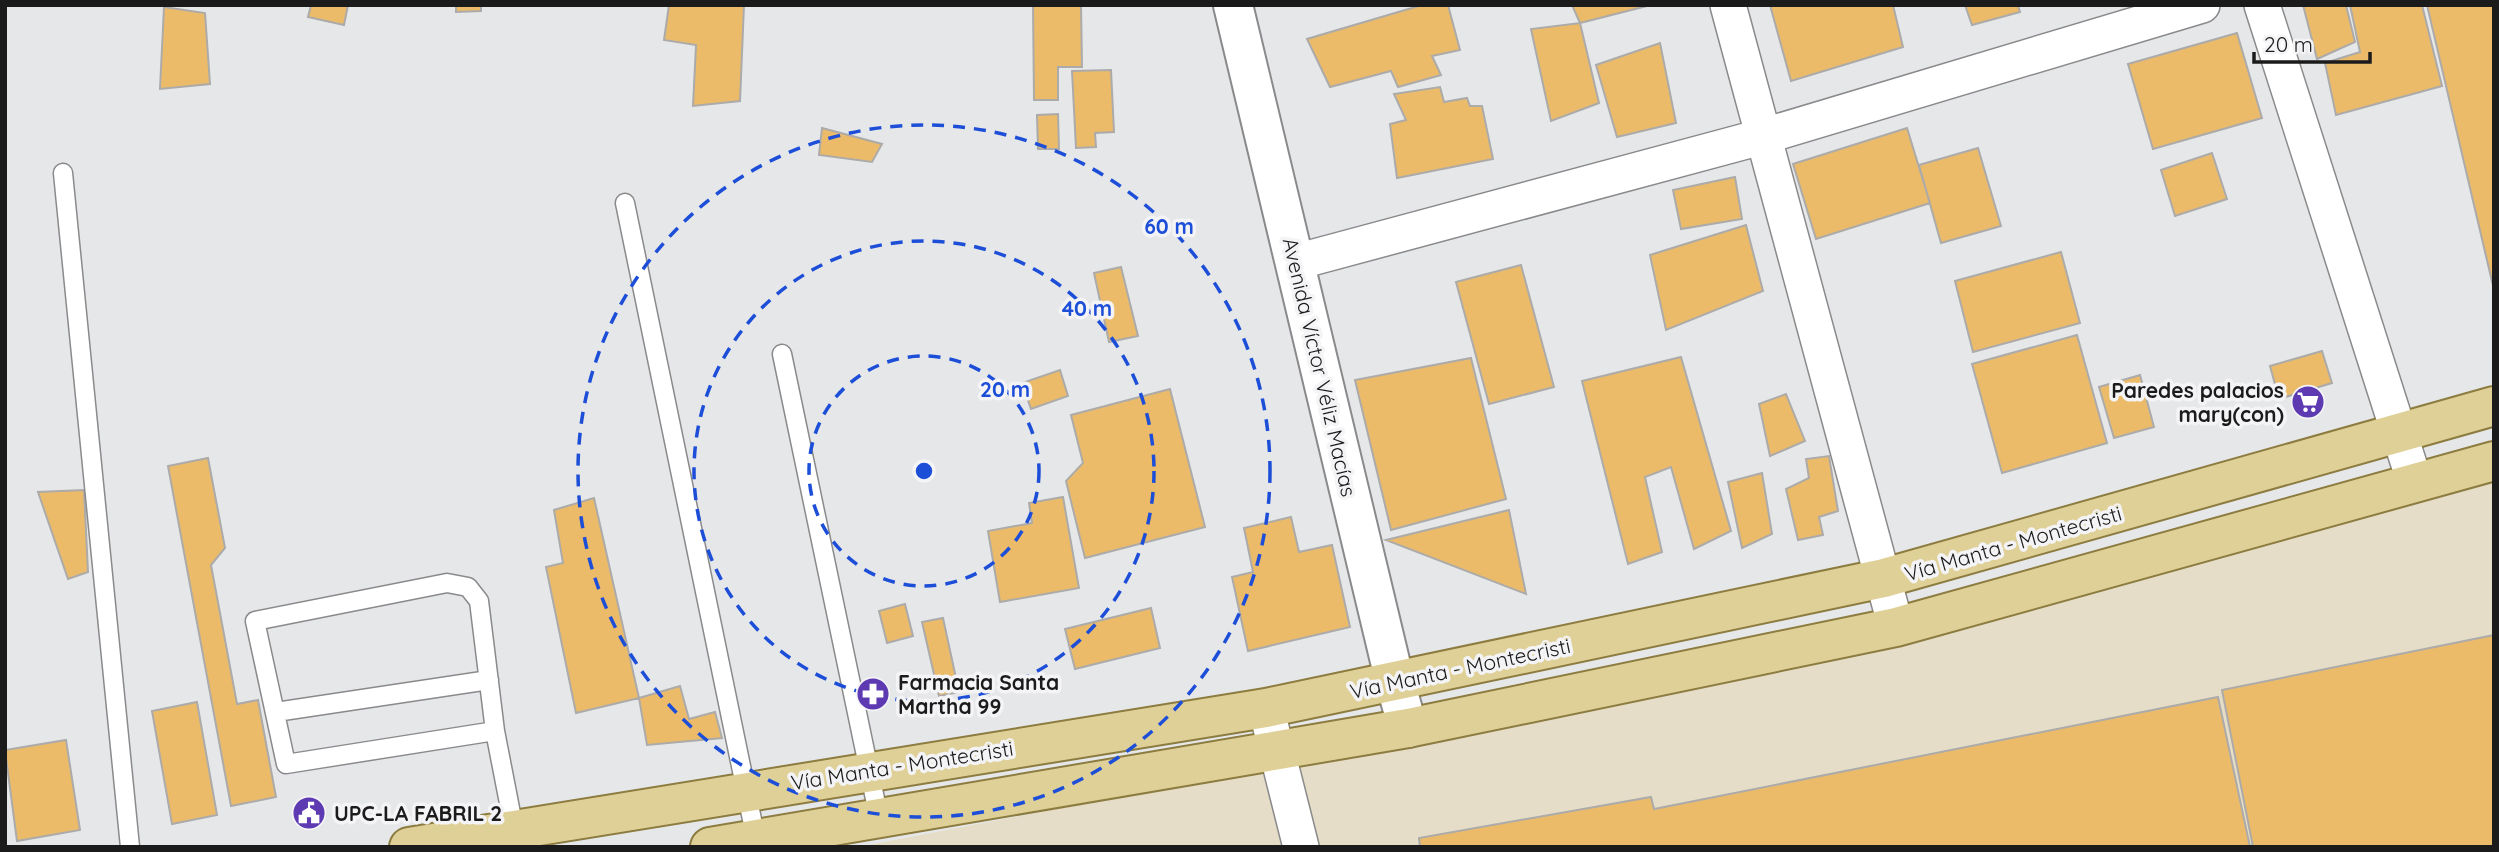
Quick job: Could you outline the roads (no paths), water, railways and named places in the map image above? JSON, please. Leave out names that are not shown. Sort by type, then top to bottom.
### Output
[{"type":"main road","name":"Vía Manta - Montecristi","points":[[409,847],[516,838],[747,790],[1266,708],[1884,579],[2401,435],[2494,406]]},
{"type":"main road","points":[[710,847],[1408,728],[1896,627],[2494,461]]},
{"type":"street","name":"Avenida Víctor Véliz Macías","points":[[1233,5],[1408,728]]},
{"type":"street","points":[[1728,5],[1761,137],[1896,627]]},
{"type":"street","points":[[1296,262],[1761,137],[2202,5]]},
{"type":"street","points":[[2262,5],[2415,483]]},
{"type":"street","points":[[1266,708],[1301,847]]},
{"type":"lane","points":[[63,173],[130,847]]},
{"type":"lane","points":[[625,203],[756,839]]},
{"type":"lane","points":[[782,354],[879,818]]},
{"type":"lane","points":[[495,731],[286,764],[255,621],[447,583],[468,587],[479,601],[495,731],[516,838]]},
{"type":"lane","points":[[276,712],[489,680]]},
{"type":"place","name":"Paredes palacios mary(con)","points":[[2308,402]]},
{"type":"place","name":"Farmacia Santa Martha 99","points":[[873,694]]},
{"type":"place","name":"UPC-LA FABRIL 2","points":[[309,813]]}]
